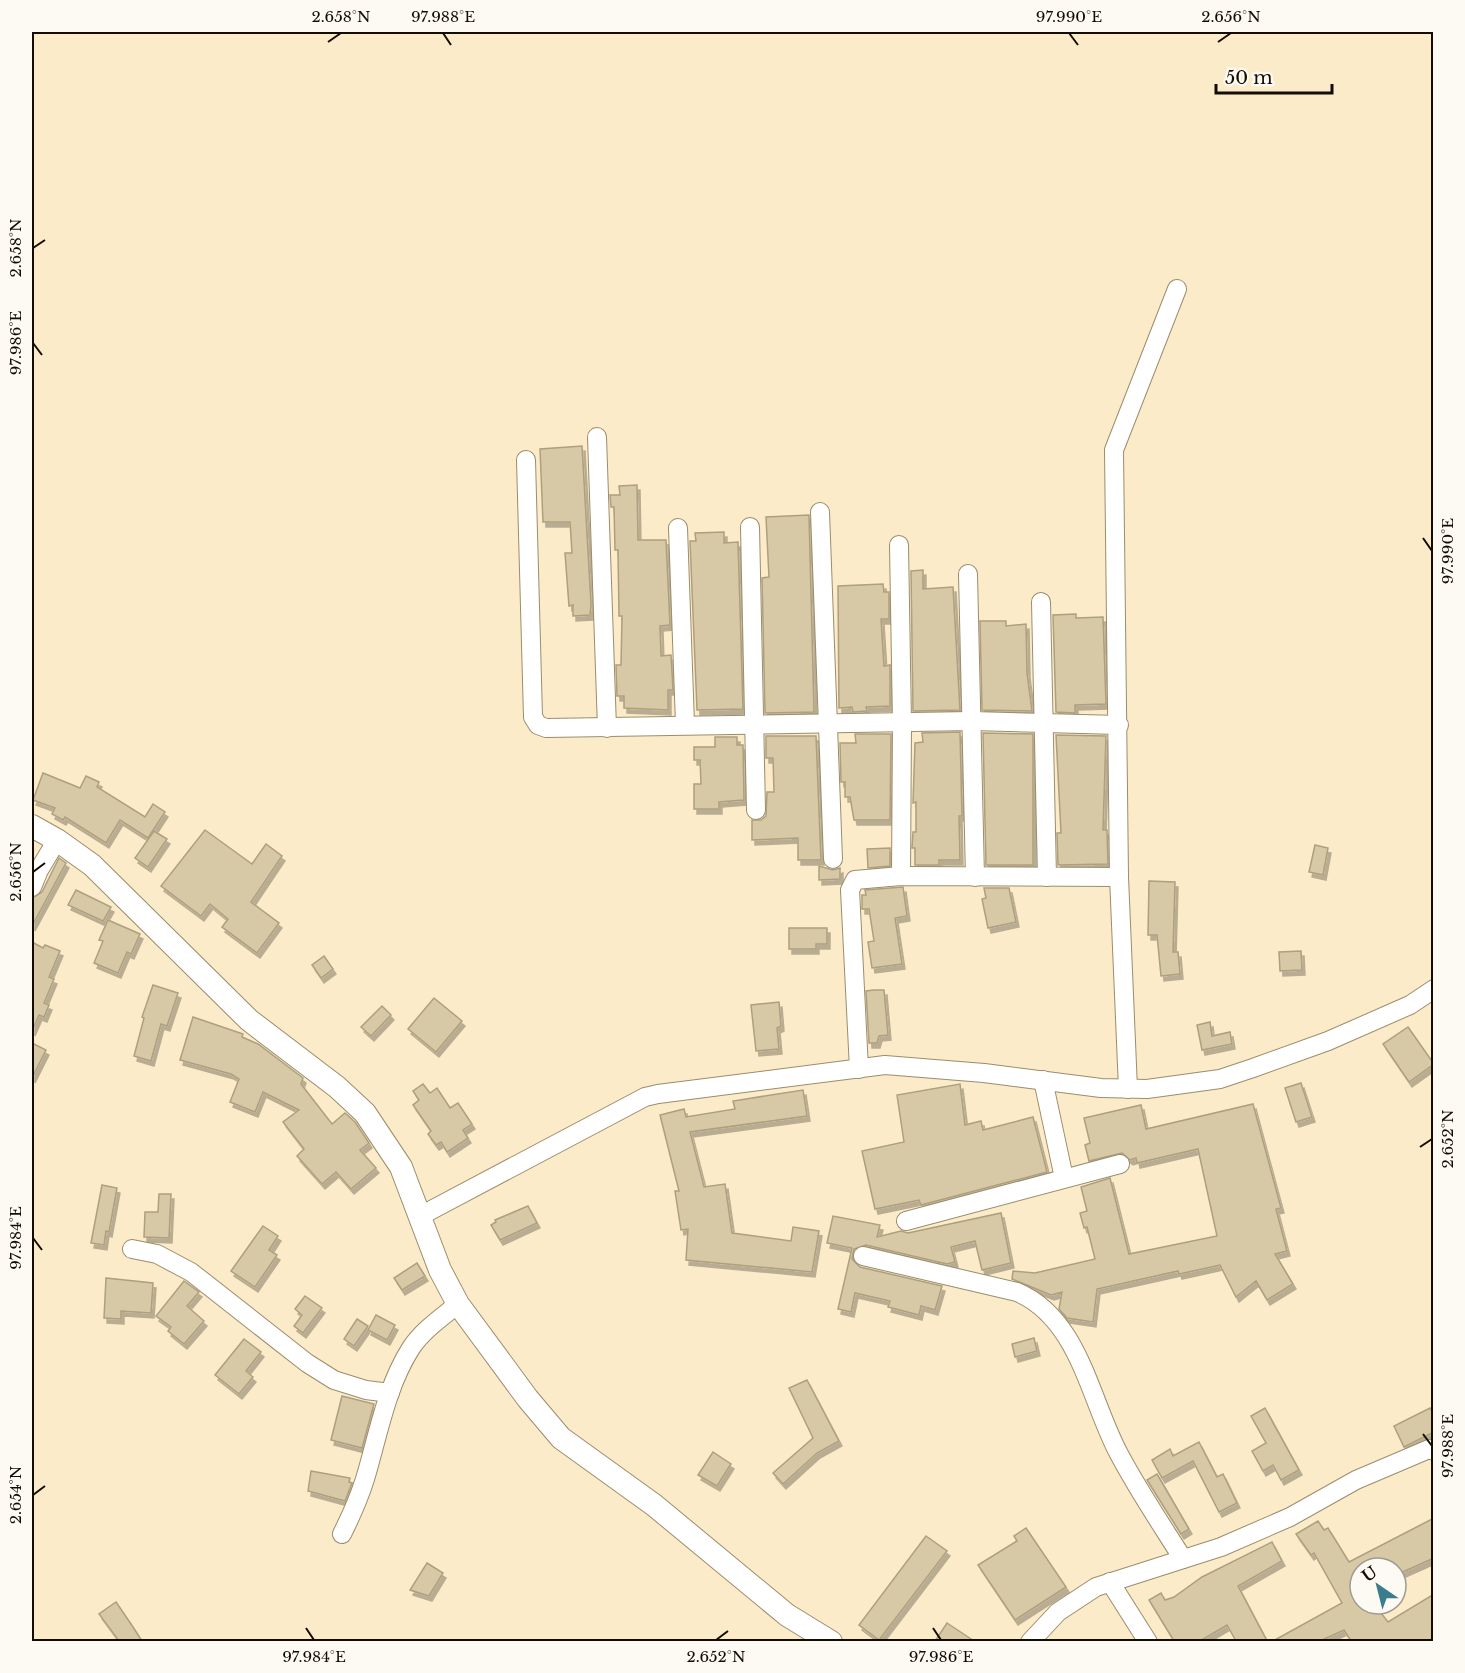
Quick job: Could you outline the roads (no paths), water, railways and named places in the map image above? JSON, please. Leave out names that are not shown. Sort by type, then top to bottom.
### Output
[{"type":"street","points":[[1128,1089],[1119,877],[1114,450],[1177,289]]},
{"type":"street","points":[[597,437],[607,728]]},
{"type":"street","points":[[526,460],[533,717],[538,725],[546,728],[607,728],[684,724],[828,725],[972,721],[1119,724]]},
{"type":"street","points":[[820,512],[833,859]]},
{"type":"street","points":[[750,527],[756,810]]},
{"type":"street","points":[[678,528],[684,724]]},
{"type":"street","points":[[899,545],[903,723],[901,876]]},
{"type":"street","points":[[968,574],[975,877]]},
{"type":"street","points":[[1041,602],[1047,878]]},
{"type":"street","points":[[32,826],[57,840],[113,885],[249,1020],[353,1100],[391,1148],[422,1215],[440,1270],[458,1304],[528,1399],[561,1438],[580,1454],[654,1505],[787,1615],[831,1641]]},
{"type":"street","points":[[32,888],[39,870],[57,840]]},
{"type":"street","points":[[860,1069],[850,890],[858,879],[901,876],[1119,877]]},
{"type":"street","points":[[422,1215],[645,1097],[674,1091],[860,1069],[907,1066],[1128,1089],[1147,1089],[1220,1079],[1328,1041],[1400,1010],[1434,988]]},
{"type":"street","points":[[1043,1080],[1064,1178]]},
{"type":"street","points":[[906,1221],[1120,1164]]},
{"type":"street","points":[[132,1249],[157,1254],[191,1272],[307,1363],[334,1380],[366,1390],[390,1393]]},
{"type":"street","points":[[863,1256],[1017,1292],[1039,1304],[1067,1338],[1118,1452],[1183,1559]]},
{"type":"street","points":[[342,1534],[359,1498],[390,1393],[411,1349],[424,1332],[458,1304]]},
{"type":"street","points":[[1030,1641],[1075,1599],[1110,1582],[1221,1547],[1290,1517],[1356,1480],[1403,1458],[1429,1449],[1434,1451]]},
{"type":"street","points":[[1110,1582],[1148,1641]]}]
